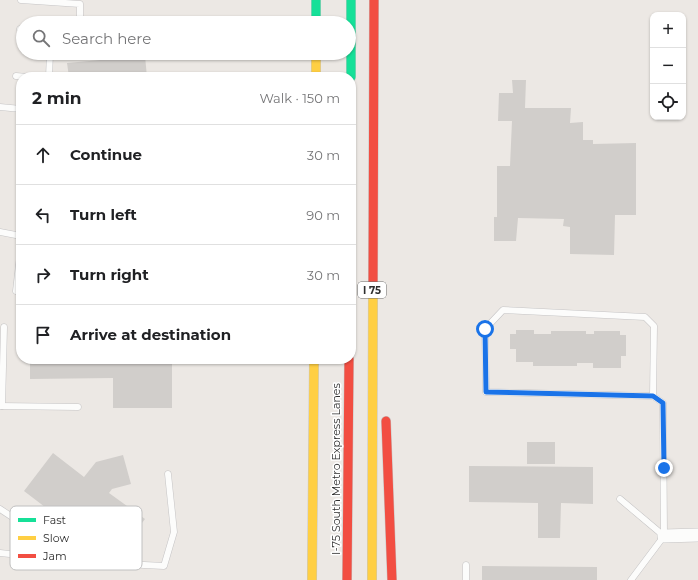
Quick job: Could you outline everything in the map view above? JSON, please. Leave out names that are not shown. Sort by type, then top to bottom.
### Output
[{"type":"highway","points":[[316,0],[316,16]]},
{"type":"highway","points":[[351,0],[351,16]]},
{"type":"highway","name":"I 75","points":[[372,580],[374,0]]},
{"type":"highway","points":[[316,60],[316,72]]},
{"type":"highway","points":[[350,60],[350,72]]},
{"type":"highway","points":[[373,238],[382,368]]},
{"type":"highway","points":[[312,580],[314,364]]},
{"type":"highway","name":"I-75 South Metro Express Lanes","points":[[347,580],[348,364]]},
{"type":"highway","points":[[386,414],[392,580]]},
{"type":"street","points":[[664,536],[698,536]]},
{"type":"lane","points":[[21,0],[80,4],[80,16]]},
{"type":"lane","points":[[49,72],[50,60]]},
{"type":"lane","points":[[0,107],[16,109]]},
{"type":"lane","points":[[0,232],[16,235]]},
{"type":"lane","points":[[632,580],[664,536],[663,403],[653,396],[486,392],[485,329],[503,310],[645,317],[654,326],[653,396]]},
{"type":"lane","points":[[4,328],[1,406],[78,407]]},
{"type":"lane","points":[[142,565],[164,566],[174,532],[168,474]]},
{"type":"lane","points":[[620,499],[664,536]]},
{"type":"lane","points":[[0,509],[10,516]]},
{"type":"lane","points":[[0,553],[10,554]]},
{"type":"lane","points":[[466,565],[466,580]]},
{"type":"building","points":[[100,60],[145,60],[147,72],[68,72],[67,63]]},
{"type":"building","points":[[512,80],[526,80],[525,108],[571,108],[570,123],[583,122],[583,140],[593,140],[593,144],[636,143],[636,215],[615,215],[614,255],[570,254],[570,227],[563,226],[564,219],[518,218],[516,241],[494,241],[494,217],[497,217],[497,166],[510,166],[512,121],[498,121],[499,93],[513,93]]},
{"type":"building","points":[[516,330],[534,330],[534,334],[551,334],[551,331],[586,331],[586,334],[594,334],[594,331],[620,331],[620,335],[626,335],[626,356],[621,356],[621,368],[593,368],[593,363],[577,363],[577,366],[533,366],[533,362],[516,362],[516,349],[510,349],[510,334],[516,334]]},
{"type":"building","points":[[30,364],[172,364],[172,408],[113,408],[113,378],[30,379]]},
{"type":"building","points":[[527,442],[555,442],[555,464],[527,464]]},
{"type":"building","points":[[53,453],[84,477],[96,462],[123,455],[131,484],[112,489],[109,493],[127,506],[44,506],[24,491]]},
{"type":"building","points":[[469,466],[593,467],[593,504],[561,503],[560,538],[538,538],[538,503],[469,502]]},
{"type":"building","points":[[482,566],[597,567],[597,580],[482,580]]},
{"type":"traffic: fast","points":[[316,0],[316,16]]},
{"type":"traffic: fast","points":[[351,0],[351,16]]},
{"type":"traffic: fast","points":[[351,60],[351,72]]},
{"type":"traffic: slow","points":[[316,60],[316,72]]},
{"type":"traffic: slow","points":[[372,580],[373,287]]},
{"type":"traffic: slow","points":[[312,580],[314,364]]},
{"type":"traffic: jam","points":[[373,287],[374,0]]},
{"type":"traffic: jam","points":[[347,580],[349,364]]},
{"type":"traffic: jam","points":[[386,421],[392,580]]},
{"type":"route","points":[[485,329],[486,392],[653,396],[663,403],[664,468]]}]
